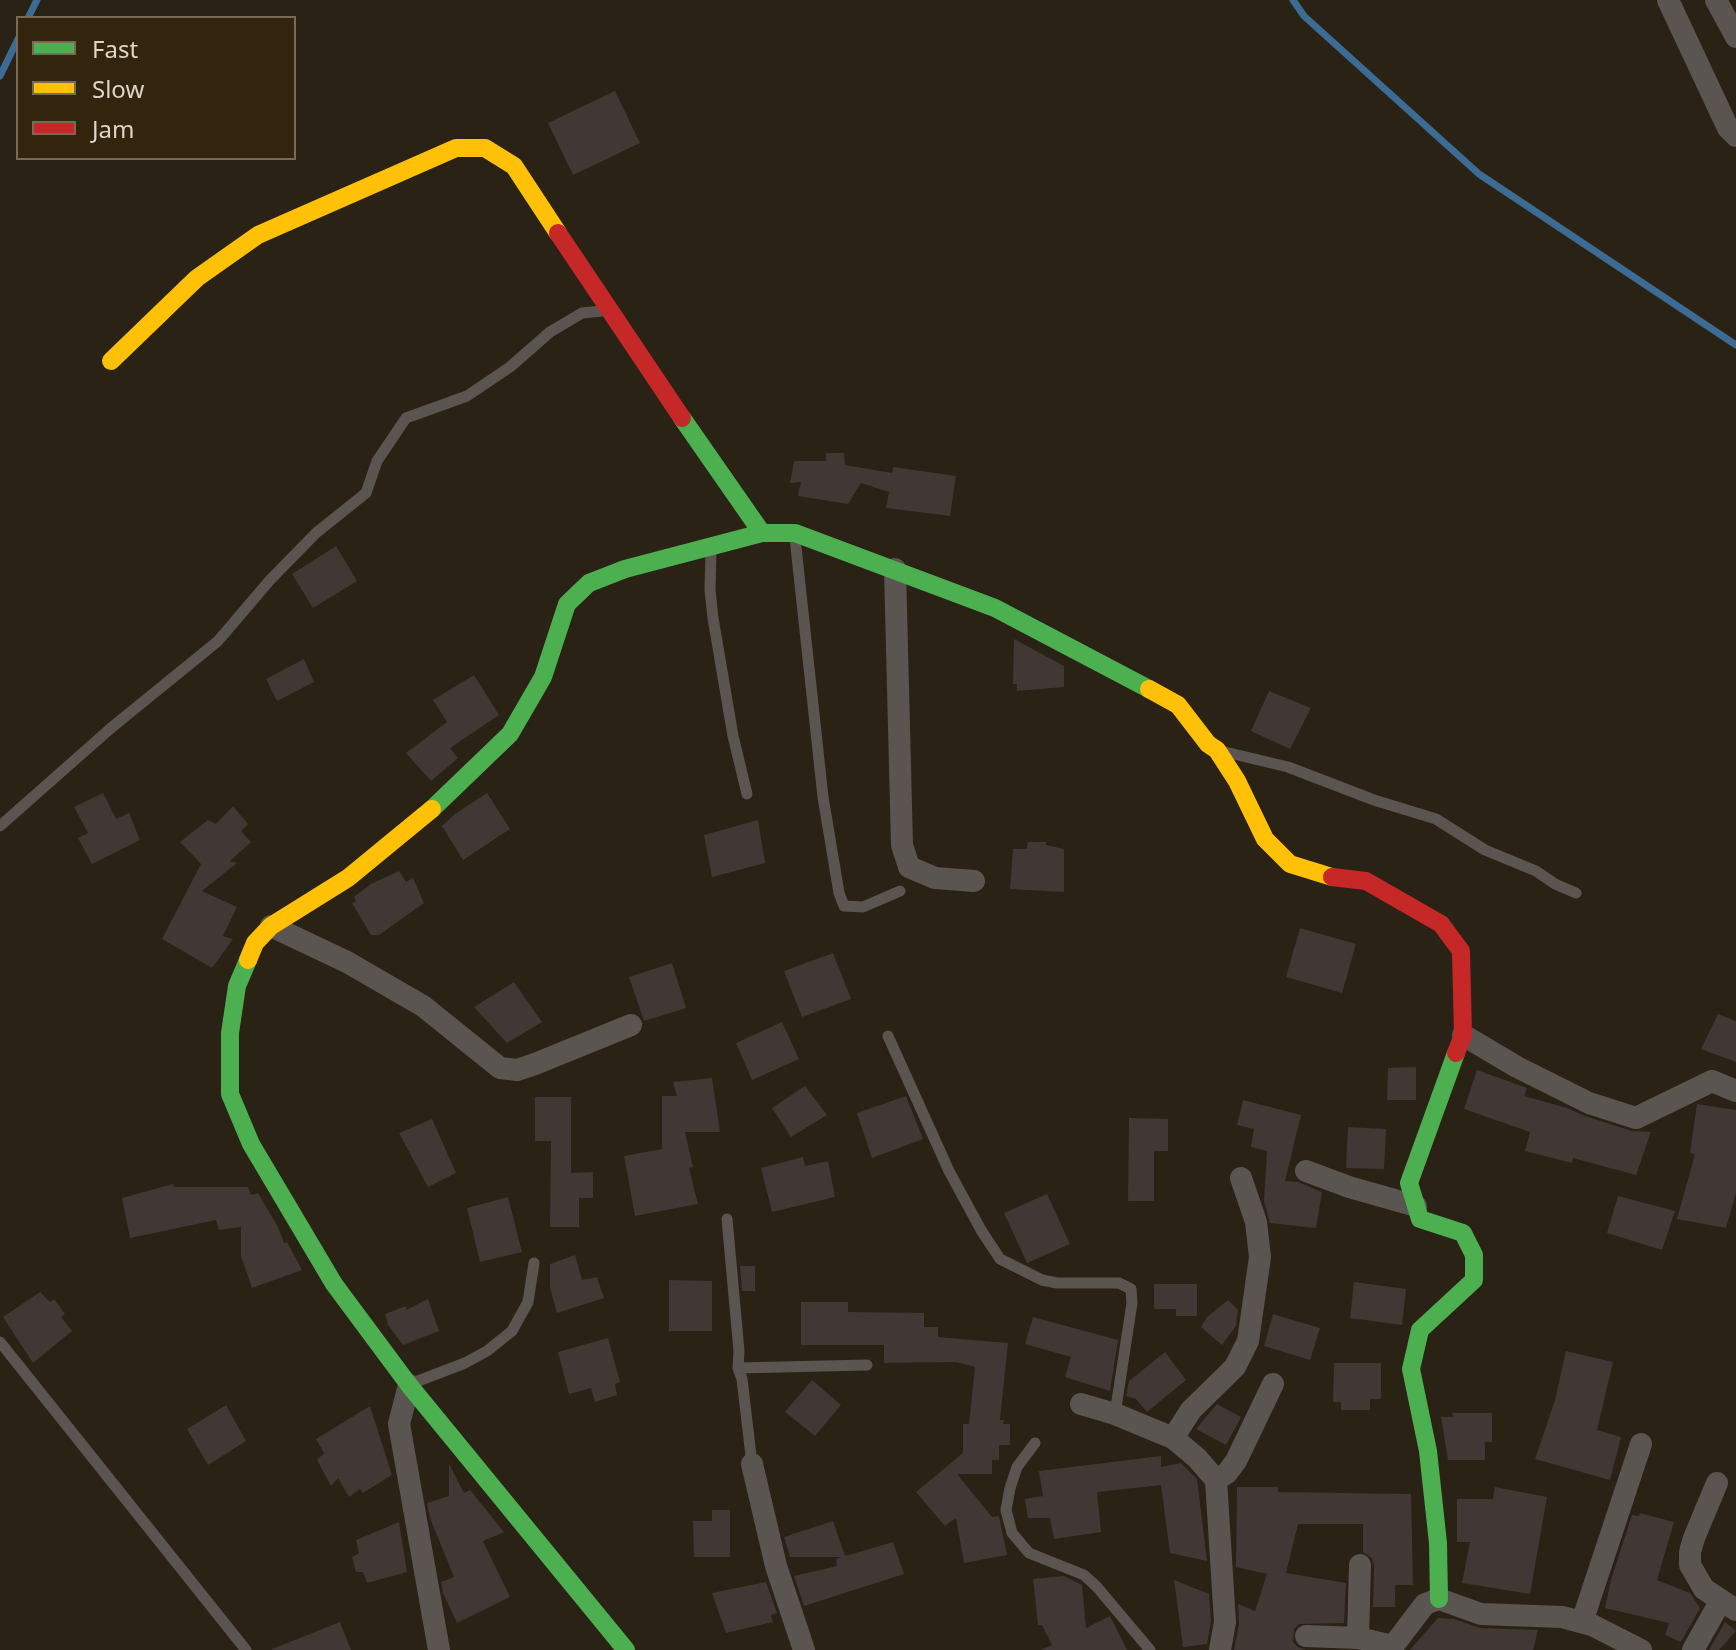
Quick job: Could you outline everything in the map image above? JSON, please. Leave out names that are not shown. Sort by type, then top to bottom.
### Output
[{"type":"street","points":[[1668,0],[1728,128],[1736,136]]},
{"type":"street","points":[[1716,0],[1736,37]]},
{"type":"street","points":[[111,361],[197,278],[258,235],[456,148],[485,148],[514,166],[607,310],[762,533]]},
{"type":"street","points":[[626,1650],[409,1385],[334,1284],[251,1144],[230,1094],[230,1033],[237,986],[255,943],[271,926],[348,878],[381,852],[460,785],[510,734],[543,677],[567,604],[589,583],[625,569],[762,533],[795,533],[995,608],[1178,705],[1208,744],[1217,750],[1237,781],[1265,839],[1290,864],[1334,877],[1366,881],[1441,924],[1461,951],[1463,1035],[1409,1183],[1420,1219],[1463,1233],[1474,1255],[1474,1280],[1420,1330],[1412,1361],[1413,1384],[1428,1451],[1438,1543],[1439,1599]]},
{"type":"street","points":[[895,569],[902,845],[909,867],[935,878],[974,881]]},
{"type":"street","points":[[271,926],[347,962],[423,1006],[500,1068],[517,1070],[631,1025]]},
{"type":"street","points":[[1463,1035],[1517,1067],[1589,1103],[1636,1118],[1712,1081],[1736,1091]]},
{"type":"street","points":[[1306,1171],[1416,1206]]},
{"type":"street","points":[[1173,1438],[1191,1410],[1235,1367],[1248,1341],[1260,1276],[1260,1257],[1256,1222],[1241,1178]]},
{"type":"street","points":[[1216,1480],[1227,1473],[1236,1461],[1273,1384]]},
{"type":"street","points":[[409,1385],[399,1424],[439,1650]]},
{"type":"street","points":[[1081,1404],[1115,1414],[1173,1438],[1197,1458],[1216,1480],[1225,1622],[1220,1650]]},
{"type":"street","points":[[1582,1622],[1641,1444]]},
{"type":"street","points":[[752,1464],[776,1566],[804,1650]]},
{"type":"street","points":[[1693,1650],[1728,1606],[1704,1589],[1690,1565],[1694,1538],[1717,1483]]},
{"type":"street","points":[[1358,1638],[1360,1565]]},
{"type":"street","points":[[1306,1636],[1358,1638],[1391,1648],[1425,1604],[1439,1599],[1481,1614],[1551,1616],[1582,1622],[1641,1650]]},
{"type":"lane","points":[[0,826],[111,728],[218,641],[270,580],[316,533],[366,493],[377,461],[406,418],[467,396],[510,367],[550,332],[582,313],[607,310]]},
{"type":"lane","points":[[795,533],[823,797],[839,893],[844,906],[863,907],[900,891]]},
{"type":"lane","points":[[712,546],[710,590],[713,618],[747,794]]},
{"type":"lane","points":[[1217,750],[1288,767],[1374,800],[1436,819],[1485,850],[1536,871],[1576,893]]},
{"type":"lane","points":[[888,1036],[949,1171],[1000,1259],[1042,1280],[1057,1283],[1119,1283],[1131,1289],[1132,1303],[1115,1414]]},
{"type":"lane","points":[[727,1219],[738,1368],[752,1464]]},
{"type":"lane","points":[[409,1385],[465,1363],[487,1351],[512,1331],[528,1302],[534,1263]]},
{"type":"lane","points":[[0,1342],[246,1650]]},
{"type":"lane","points":[[738,1368],[867,1365]]},
{"type":"lane","points":[[1035,1443],[1017,1467],[1010,1488],[1006,1510],[1012,1533],[1029,1553],[1084,1575],[1150,1650]]},
{"type":"building","points":[[615,91],[640,143],[573,175],[548,123]]},
{"type":"building","points":[[826,453],[844,453],[845,465],[892,473],[893,467],[956,476],[950,516],[886,508],[889,492],[861,483],[848,504],[798,496],[801,482],[790,483],[794,461],[826,461]]},
{"type":"building","points":[[336,546],[357,581],[313,608],[292,574]]},
{"type":"building","points":[[1014,639],[1064,666],[1064,687],[1017,691],[1017,684],[1013,684]]},
{"type":"building","points":[[304,659],[314,682],[277,701],[266,679]]},
{"type":"building","points":[[474,675],[499,715],[450,748],[458,758],[431,781],[406,753],[447,722],[433,700]]},
{"type":"building","points":[[1269,691],[1311,708],[1290,749],[1251,731]]},
{"type":"building","points":[[103,793],[116,819],[129,813],[140,840],[92,864],[78,838],[88,833],[74,807]]},
{"type":"building","points":[[487,793],[510,829],[463,860],[442,826]]},
{"type":"building","points":[[233,806],[248,824],[241,831],[251,842],[230,861],[237,863],[202,891],[237,907],[223,936],[233,939],[212,968],[162,939],[201,864],[180,842],[208,820],[216,824]]},
{"type":"building","points":[[758,820],[765,863],[712,877],[704,835]]},
{"type":"building","points":[[1028,842],[1046,842],[1046,845],[1064,849],[1064,892],[1010,889],[1013,849],[1027,849]]},
{"type":"building","points":[[399,871],[406,882],[413,878],[424,903],[379,935],[371,935],[352,903],[356,901],[354,897],[371,884]]},
{"type":"building","points":[[1300,928],[1356,944],[1342,993],[1286,977]]},
{"type":"building","points":[[833,953],[851,999],[802,1017],[784,971]]},
{"type":"building","points":[[672,963],[686,1008],[644,1021],[629,977]]},
{"type":"building","points":[[514,982],[542,1022],[507,1043],[474,1007]]},
{"type":"building","points":[[1718,1014],[1736,1021],[1736,1062],[1701,1049]]},
{"type":"building","points":[[782,1022],[799,1059],[752,1080],[736,1043]]},
{"type":"building","points":[[1416,1067],[1416,1100],[1387,1100],[1388,1068]]},
{"type":"building","points":[[1477,1070],[1527,1088],[1524,1096],[1632,1131],[1651,1132],[1636,1175],[1573,1158],[1572,1163],[1525,1151],[1530,1132],[1464,1109]]},
{"type":"building","points":[[712,1078],[720,1132],[685,1132],[693,1167],[689,1168],[698,1204],[635,1216],[624,1156],[662,1149],[662,1096],[677,1096],[673,1082]]},
{"type":"building","points":[[805,1086],[827,1115],[791,1137],[772,1108]]},
{"type":"building","points":[[906,1096],[923,1139],[872,1158],[857,1113]]},
{"type":"building","points":[[535,1097],[571,1097],[571,1173],[593,1172],[593,1198],[579,1198],[579,1227],[550,1227],[551,1141],[535,1141]]},
{"type":"building","points":[[1243,1100],[1301,1115],[1285,1181],[1298,1182],[1322,1192],[1316,1228],[1270,1223],[1264,1201],[1267,1151],[1251,1147],[1254,1129],[1237,1125]]},
{"type":"building","points":[[1697,1104],[1736,1110],[1736,1193],[1726,1228],[1677,1219],[1695,1154],[1690,1153]]},
{"type":"building","points":[[1129,1118],[1168,1119],[1168,1151],[1154,1151],[1154,1201],[1128,1201]]},
{"type":"building","points":[[432,1119],[456,1173],[428,1187],[399,1133]]},
{"type":"building","points":[[1348,1127],[1386,1129],[1384,1169],[1346,1168]]},
{"type":"building","points":[[803,1157],[805,1166],[828,1161],[835,1197],[772,1212],[761,1168]]},
{"type":"building","points":[[173,1184],[174,1187],[248,1187],[251,1195],[258,1193],[302,1270],[252,1288],[241,1256],[241,1227],[219,1230],[216,1220],[130,1238],[122,1198]]},
{"type":"building","points":[[1047,1194],[1070,1244],[1027,1263],[1004,1213]]},
{"type":"building","points":[[1618,1196],[1675,1211],[1662,1250],[1607,1233]]},
{"type":"building","points":[[508,1197],[522,1252],[480,1262],[467,1208]]},
{"type":"building","points":[[575,1255],[582,1280],[597,1277],[604,1298],[557,1313],[550,1288],[550,1264]]},
{"type":"building","points":[[740,1266],[755,1266],[755,1291],[742,1291]]},
{"type":"building","points":[[669,1280],[712,1281],[712,1331],[669,1331]]},
{"type":"building","points":[[1354,1282],[1406,1289],[1402,1325],[1350,1318]]},
{"type":"building","points":[[1154,1284],[1197,1284],[1197,1316],[1176,1316],[1176,1309],[1154,1309]]},
{"type":"building","points":[[40,1292],[50,1302],[54,1299],[65,1314],[61,1317],[72,1331],[33,1363],[3,1317]]},
{"type":"building","points":[[428,1299],[439,1331],[403,1345],[388,1325],[385,1314],[406,1306],[406,1310]]},
{"type":"building","points":[[1228,1300],[1238,1310],[1236,1326],[1222,1345],[1201,1327],[1207,1317]]},
{"type":"building","points":[[801,1302],[848,1302],[848,1312],[924,1313],[924,1327],[938,1327],[938,1337],[1008,1343],[1000,1420],[1004,1420],[1003,1424],[1010,1424],[1010,1445],[999,1445],[999,1460],[992,1460],[992,1474],[957,1474],[992,1517],[999,1516],[1007,1555],[964,1563],[956,1518],[945,1526],[916,1492],[963,1453],[963,1424],[969,1424],[975,1367],[956,1362],[884,1363],[884,1345],[801,1345]]},
{"type":"building","points":[[1273,1314],[1320,1328],[1310,1360],[1264,1346]]},
{"type":"building","points":[[1033,1317],[1118,1340],[1110,1391],[1065,1377],[1071,1357],[1025,1344]]},
{"type":"building","points":[[608,1338],[620,1382],[615,1384],[617,1395],[595,1402],[591,1388],[569,1394],[558,1352]]},
{"type":"building","points":[[1566,1351],[1613,1362],[1597,1430],[1621,1437],[1610,1480],[1535,1459],[1555,1400]]},
{"type":"building","points":[[1165,1352],[1186,1380],[1147,1412],[1136,1399],[1126,1396],[1129,1381]]},
{"type":"building","points":[[1334,1363],[1381,1363],[1381,1399],[1370,1399],[1370,1410],[1341,1410],[1341,1402],[1333,1402]]},
{"type":"building","points":[[812,1380],[841,1405],[815,1436],[785,1412]]},
{"type":"building","points":[[1217,1404],[1241,1417],[1226,1445],[1196,1429]]},
{"type":"building","points":[[226,1405],[246,1441],[208,1465],[187,1429]]},
{"type":"building","points":[[370,1406],[392,1475],[363,1493],[360,1489],[349,1497],[338,1478],[331,1486],[317,1460],[324,1453],[316,1439]]},
{"type":"building","points":[[1452,1413],[1492,1413],[1492,1442],[1485,1442],[1485,1460],[1448,1460],[1441,1417],[1453,1417]]},
{"type":"building","points":[[1161,1456],[1161,1467],[1181,1463],[1197,1479],[1207,1561],[1170,1553],[1161,1485],[1097,1492],[1101,1532],[1054,1539],[1050,1518],[1028,1518],[1025,1499],[1043,1496],[1039,1471]]},
{"type":"building","points":[[449,1464],[464,1493],[470,1490],[504,1532],[483,1541],[510,1597],[457,1623],[441,1582],[454,1577],[427,1503],[449,1496]]},
{"type":"building","points":[[1237,1487],[1278,1487],[1278,1492],[1411,1494],[1413,1585],[1395,1585],[1395,1607],[1373,1607],[1374,1565],[1372,1558],[1363,1552],[1363,1524],[1298,1524],[1286,1573],[1346,1583],[1344,1623],[1299,1624],[1294,1629],[1293,1642],[1306,1650],[1234,1650],[1239,1624],[1238,1604],[1255,1611],[1267,1574],[1236,1567]]},
{"type":"building","points":[[1495,1487],[1547,1497],[1530,1594],[1462,1583],[1470,1542],[1457,1542],[1457,1499],[1493,1499]]},
{"type":"building","points":[[712,1510],[730,1510],[730,1557],[694,1557],[693,1521],[712,1521]]},
{"type":"building","points":[[1640,1513],[1674,1522],[1657,1580],[1690,1593],[1700,1608],[1681,1642],[1665,1635],[1669,1623],[1605,1608],[1632,1515],[1639,1516]]},
{"type":"building","points":[[833,1521],[845,1556],[893,1542],[904,1574],[804,1606],[794,1576],[837,1566],[836,1559],[842,1557],[790,1557],[784,1537]]},
{"type":"building","points":[[399,1522],[407,1572],[367,1583],[363,1572],[356,1572],[352,1557],[359,1553],[356,1540]]},
{"type":"building","points":[[1064,1576],[1082,1585],[1086,1628],[1110,1616],[1127,1650],[1041,1650],[1052,1645],[1042,1625],[1038,1625],[1033,1579]]},
{"type":"building","points":[[1174,1580],[1209,1594],[1211,1621],[1207,1644],[1183,1647]]},
{"type":"building","points":[[766,1582],[777,1613],[771,1615],[773,1622],[726,1633],[712,1593]]},
{"type":"building","points":[[1438,1618],[1454,1619],[1480,1628],[1538,1630],[1533,1650],[1410,1650]]},
{"type":"building","points":[[340,1622],[351,1650],[272,1650],[272,1649]]},
{"type":"building","points":[[1725,1622],[1736,1631],[1719,1650],[1709,1650]]},
{"type":"waterway","points":[[29,16],[37,0]]},
{"type":"waterway","points":[[1293,0],[1304,16],[1479,174],[1736,345]]},
{"type":"waterway","points":[[0,76],[16,43]]},
{"type":"traffic: fast","points":[[682,418],[762,533]]},
{"type":"traffic: fast","points":[[432,809],[510,734],[543,677],[567,604],[589,583],[625,569],[762,533],[795,533],[995,608],[1149,689]]},
{"type":"traffic: fast","points":[[248,960],[237,986],[230,1033],[230,1094],[251,1144],[334,1284],[409,1385],[626,1650]]},
{"type":"traffic: fast","points":[[1439,1599],[1438,1543],[1428,1451],[1411,1369],[1420,1330],[1474,1280],[1474,1255],[1463,1233],[1420,1219],[1409,1183],[1456,1053]]},
{"type":"traffic: slow","points":[[111,361],[197,278],[258,235],[456,148],[485,148],[514,166],[558,233]]},
{"type":"traffic: slow","points":[[1149,689],[1178,705],[1208,744],[1217,750],[1237,781],[1265,839],[1290,864],[1332,877]]},
{"type":"traffic: slow","points":[[248,960],[255,943],[271,926],[348,878],[432,809]]},
{"type":"traffic: jam","points":[[558,233],[682,418]]},
{"type":"traffic: jam","points":[[1332,877],[1366,881],[1441,924],[1461,951],[1463,1035],[1456,1053]]}]
